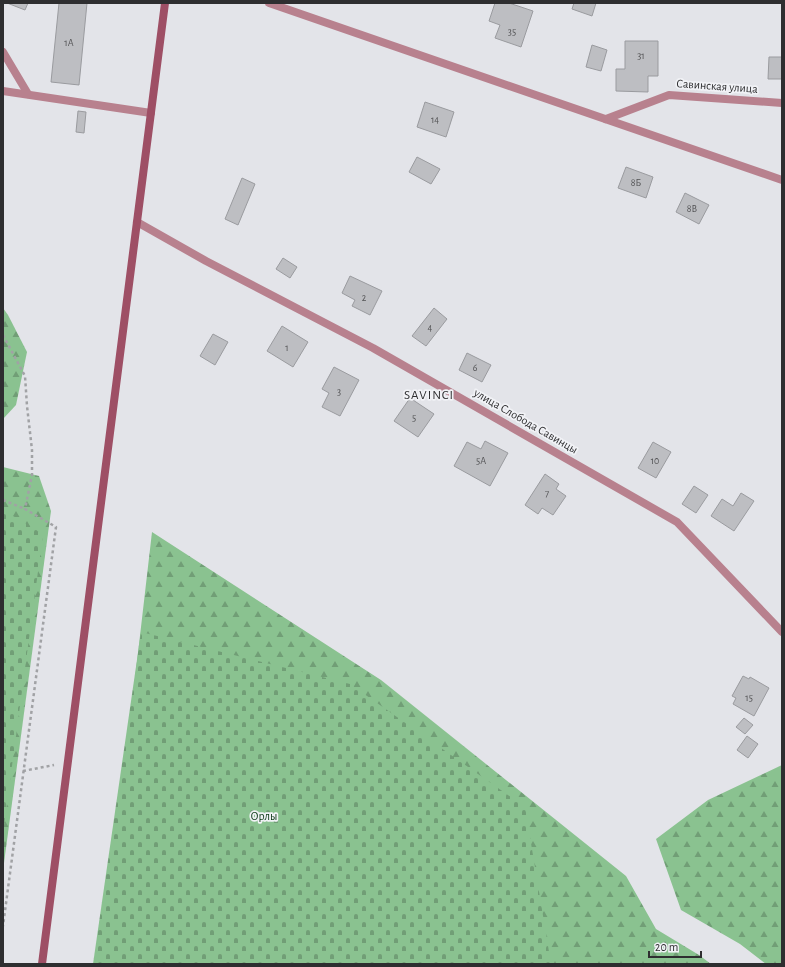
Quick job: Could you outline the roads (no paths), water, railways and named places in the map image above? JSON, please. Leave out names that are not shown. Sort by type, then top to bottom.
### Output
[{"type":"main road","points":[[42,964],[165,3]]},
{"type":"street","points":[[268,3],[782,180]]},
{"type":"street","points":[[3,52],[28,94]]},
{"type":"street","points":[[3,91],[151,113]]},
{"type":"street","name":"Савинская улица","points":[[606,120],[669,95],[782,103]]},
{"type":"street","name":"улица Слобода Савинцы","points":[[137,222],[206,261],[372,348],[677,522],[782,632]]},
{"type":"district","name":"SAVINCI","points":[[429,394]]},
{"type":"park label","name":"Орлы","points":[[264,816]]}]
